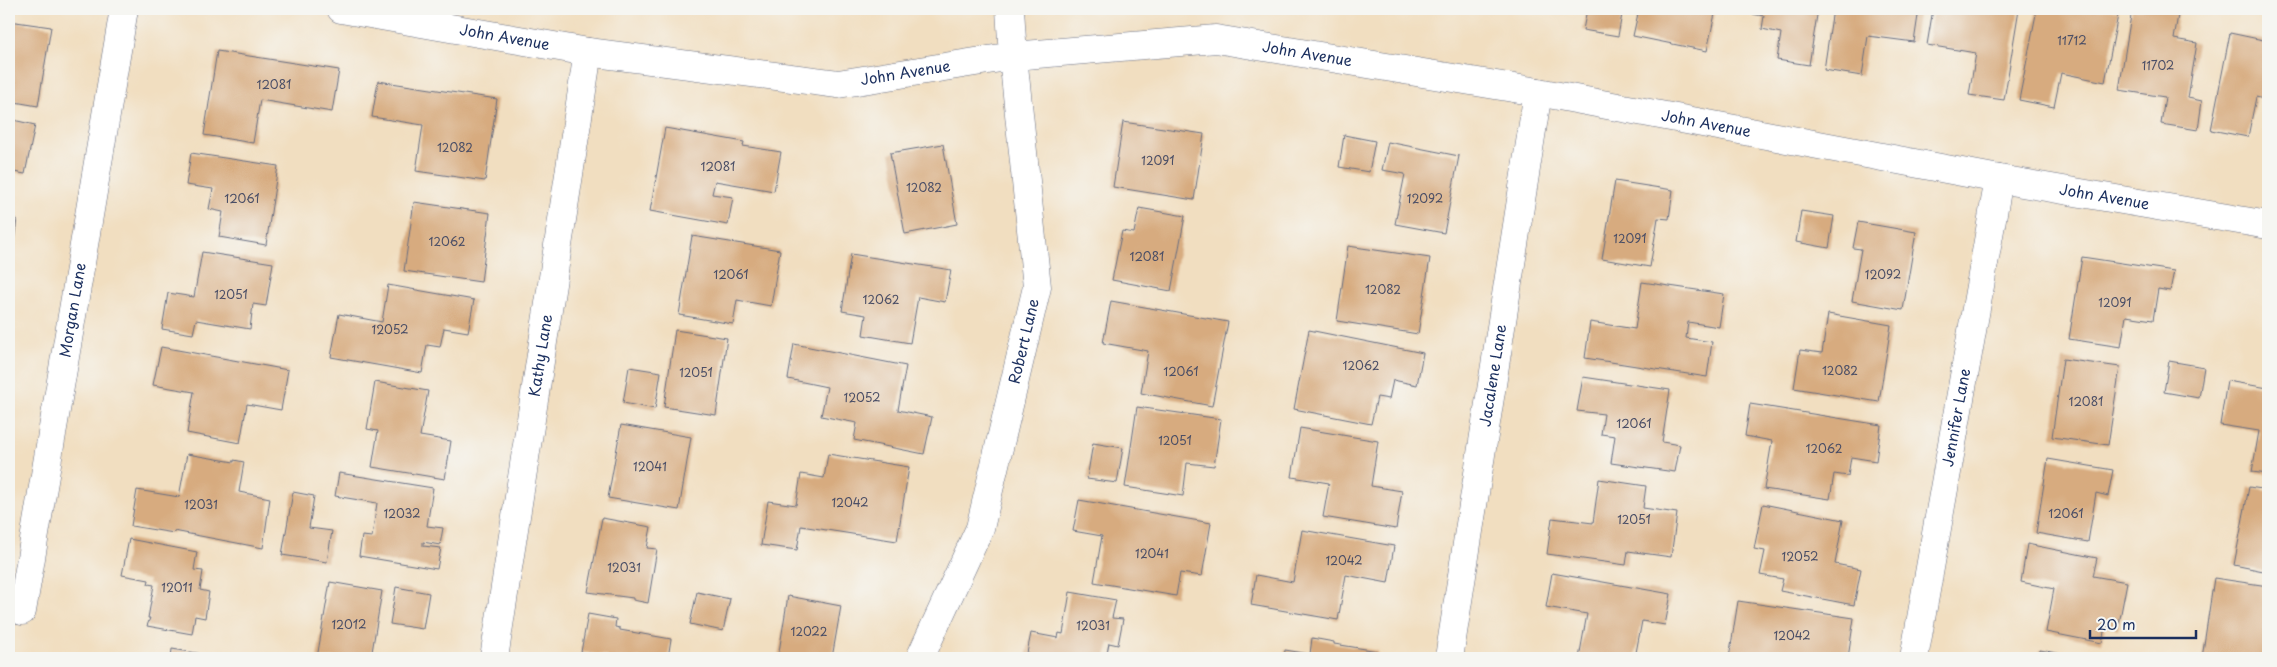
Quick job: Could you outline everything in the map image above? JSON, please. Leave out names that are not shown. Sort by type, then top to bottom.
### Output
[{"type":"street","name":"Morgan Lane","points":[[22,611],[124,9]]},
{"type":"street","name":"John Avenue","points":[[341,9],[588,52],[838,84],[1013,56],[1216,40],[1538,92],[1999,179],[2268,225]]},
{"type":"street","name":"Robert Lane","points":[[920,658],[980,528],[1037,287],[1013,56],[1010,9]]},
{"type":"street","name":"Kathy Lane","points":[[494,658],[588,52]]},
{"type":"street","name":"Jacalene Lane","points":[[1449,658],[1538,92]]},
{"type":"street","name":"Jennifer Lane","points":[[1914,658],[1999,179]]},
{"type":"building","points":[[1587,9],[1623,9],[1618,36],[1583,30]]},
{"type":"building","points":[[1639,9],[1716,9],[1707,51],[1633,36]]},
{"type":"building","points":[[1740,9],[1818,9],[1809,65],[1777,60],[1781,33],[1762,29],[1764,16],[1739,12]]},
{"type":"building","points":[[1833,9],[1919,9],[1914,42],[1868,36],[1862,76],[1824,70]]},
{"type":"building","points":[[1933,9],[2019,9],[2004,100],[1969,95],[1976,53],[1927,45]]},
{"type":"building","points":[[2037,9],[2119,10],[2105,82],[2061,73],[2054,107],[2019,100]]},
{"type":"building","points":[[2132,9],[2179,9],[2174,39],[2197,43],[2188,98],[2202,101],[2198,130],[2161,124],[2165,97],[2119,90]]},
{"type":"building","points":[[9,21],[51,27],[38,106],[9,101]]},
{"type":"building","points":[[2230,33],[2268,41],[2268,100],[2256,97],[2248,137],[2211,130]]},
{"type":"building","points":[[217,51],[339,70],[332,112],[260,100],[253,143],[204,135]]},
{"type":"building","points":[[378,81],[497,99],[485,181],[416,171],[423,125],[372,117]]},
{"type":"building","points":[[9,119],[35,125],[25,174],[14,172],[10,192]]},
{"type":"building","points":[[1123,122],[1204,134],[1194,200],[1113,187]]},
{"type":"building","points":[[665,128],[744,142],[743,146],[781,152],[774,191],[715,181],[712,194],[733,197],[728,225],[650,211]]},
{"type":"building","points":[[1344,135],[1375,141],[1369,172],[1339,167]]},
{"type":"building","points":[[1388,142],[1459,156],[1444,233],[1395,224],[1405,174],[1382,170]]},
{"type":"building","points":[[943,144],[957,224],[905,234],[890,153]]},
{"type":"building","points":[[191,153],[278,166],[266,245],[219,237],[223,212],[209,209],[213,189],[186,185]]},
{"type":"building","points":[[1615,181],[1673,190],[1669,219],[1658,218],[1650,267],[1602,259]]},
{"type":"building","points":[[414,202],[490,213],[481,282],[404,271]]},
{"type":"building","points":[[1139,208],[1185,216],[1171,291],[1112,280],[1122,231],[1134,233]]},
{"type":"building","points":[[1801,211],[1834,216],[1829,248],[1796,242]]},
{"type":"building","points":[[9,217],[17,219],[10,272],[9,272]]},
{"type":"building","points":[[1858,222],[1916,232],[1903,310],[1852,301],[1861,249],[1853,248]]},
{"type":"building","points":[[692,236],[780,250],[771,306],[737,300],[733,324],[679,315]]},
{"type":"building","points":[[1348,246],[1430,258],[1418,334],[1337,321]]},
{"type":"building","points":[[202,252],[273,263],[266,306],[253,304],[250,329],[196,320],[193,334],[162,329],[168,293],[194,297]]},
{"type":"building","points":[[851,254],[951,270],[945,302],[918,297],[910,343],[863,335],[866,315],[842,311]]},
{"type":"building","points":[[2082,257],[2174,271],[2170,291],[2158,289],[2153,320],[2126,316],[2121,347],[2069,339]]},
{"type":"building","points":[[1642,282],[1724,294],[1719,327],[1688,322],[1686,338],[1712,342],[1707,377],[1585,358],[1590,322],[1635,329]]},
{"type":"building","points":[[388,285],[474,300],[468,332],[444,328],[440,347],[427,345],[422,373],[331,357],[339,314],[382,322]]},
{"type":"building","points":[[1111,301],[1228,322],[1212,406],[1141,393],[1148,351],[1103,343]]},
{"type":"building","points":[[1828,314],[1891,325],[1879,402],[1794,388],[1800,350],[1822,353]]},
{"type":"building","points":[[675,330],[727,338],[716,415],[664,407]]},
{"type":"building","points":[[1309,330],[1423,353],[1417,385],[1393,380],[1389,399],[1377,397],[1371,424],[1294,409]]},
{"type":"building","points":[[794,344],[906,366],[898,410],[932,417],[924,454],[854,440],[857,423],[821,416],[827,387],[788,379]]},
{"type":"building","points":[[161,347],[288,370],[281,410],[247,404],[240,443],[187,433],[194,392],[153,385]]},
{"type":"building","points":[[2063,359],[2120,367],[2108,445],[2052,437]]},
{"type":"building","points":[[2169,361],[2204,367],[2199,398],[2164,392]]},
{"type":"building","points":[[629,367],[661,372],[655,409],[623,403]]},
{"type":"building","points":[[1583,377],[1670,390],[1662,442],[1680,445],[1675,472],[1611,463],[1615,436],[1601,434],[1604,414],[1577,411]]},
{"type":"building","points":[[2227,381],[2268,388],[2268,474],[2252,472],[2259,431],[2220,425]]},
{"type":"building","points":[[375,382],[428,391],[420,436],[451,441],[445,479],[372,467],[378,431],[367,429]]},
{"type":"building","points":[[1750,404],[1881,425],[1876,461],[1851,457],[1848,476],[1834,474],[1830,499],[1764,489],[1772,441],[1745,436]]},
{"type":"building","points":[[1137,407],[1221,419],[1214,466],[1187,463],[1183,496],[1125,487]]},
{"type":"building","points":[[621,425],[691,437],[679,510],[608,498]]},
{"type":"building","points":[[1300,428],[1378,441],[1371,486],[1402,491],[1396,529],[1323,517],[1329,483],[1292,477]]},
{"type":"building","points":[[1093,443],[1123,448],[1117,483],[1087,479]]},
{"type":"building","points":[[187,454],[244,462],[239,492],[270,498],[263,548],[174,531],[174,533],[131,526],[137,490],[179,497]]},
{"type":"building","points":[[828,454],[909,467],[897,541],[801,526],[797,550],[761,545],[768,501],[796,505],[801,474],[824,478]]},
{"type":"building","points":[[2048,459],[2113,470],[2108,496],[2096,493],[2088,542],[2036,533]]},
{"type":"building","points":[[339,473],[433,488],[427,526],[443,528],[440,545],[423,542],[423,546],[441,548],[437,569],[359,556],[362,536],[372,537],[377,503],[335,496]]},
{"type":"building","points":[[1599,479],[1646,486],[1643,508],[1677,513],[1671,557],[1628,551],[1626,565],[1547,554],[1552,518],[1593,523]]},
{"type":"building","points":[[2249,487],[2268,490],[2268,572],[2234,565]]},
{"type":"building","points":[[293,492],[314,496],[309,528],[332,531],[327,562],[282,555]]},
{"type":"building","points":[[1079,500],[1211,523],[1202,576],[1180,573],[1176,596],[1094,582],[1102,536],[1073,531]]},
{"type":"building","points":[[1763,504],[1843,520],[1835,564],[1861,569],[1854,605],[1780,591],[1783,579],[1760,575],[1765,551],[1754,549]]},
{"type":"building","points":[[602,518],[651,527],[647,548],[657,549],[648,603],[633,600],[633,598],[588,592]]},
{"type":"building","points":[[1302,530],[1394,546],[1388,583],[1346,575],[1338,620],[1251,605],[1256,575],[1293,582]]},
{"type":"building","points":[[129,539],[197,552],[194,570],[203,571],[200,590],[209,592],[205,618],[195,616],[192,634],[147,626],[150,618],[148,618],[154,585],[148,584],[149,580],[122,575]]},
{"type":"building","points":[[2027,544],[2097,558],[2093,576],[2127,582],[2118,629],[2105,626],[2102,643],[2046,632],[2054,589],[2021,582]]},
{"type":"building","points":[[1552,573],[1671,594],[1665,625],[1642,621],[1635,658],[1579,658],[1587,614],[1546,607]]},
{"type":"building","points":[[2214,578],[2268,586],[2268,658],[2202,658]]},
{"type":"building","points":[[330,582],[382,591],[371,658],[317,658]]},
{"type":"building","points":[[396,587],[429,593],[423,629],[390,624]]},
{"type":"building","points":[[697,592],[730,599],[723,631],[690,624]]},
{"type":"building","points":[[1070,592],[1116,600],[1112,618],[1123,619],[1118,645],[1109,643],[1106,658],[1026,658],[1031,633],[1058,638],[1059,633],[1063,634]]},
{"type":"building","points":[[788,596],[841,606],[832,658],[778,658]]},
{"type":"building","points":[[1738,601],[1854,618],[1848,658],[1819,655],[1819,658],[1729,658]]},
{"type":"building","points":[[588,614],[616,619],[615,627],[620,628],[620,630],[671,639],[668,658],[607,658],[607,656],[581,652]]},
{"type":"building","points":[[1312,638],[1334,642],[1334,644],[1378,651],[1377,658],[1284,658],[1285,650],[1310,654]]},
{"type":"building","points":[[172,649],[221,657],[221,658],[171,658]]},
{"type":"building","points":[[2040,650],[2079,657],[2079,658],[2039,658]]}]
